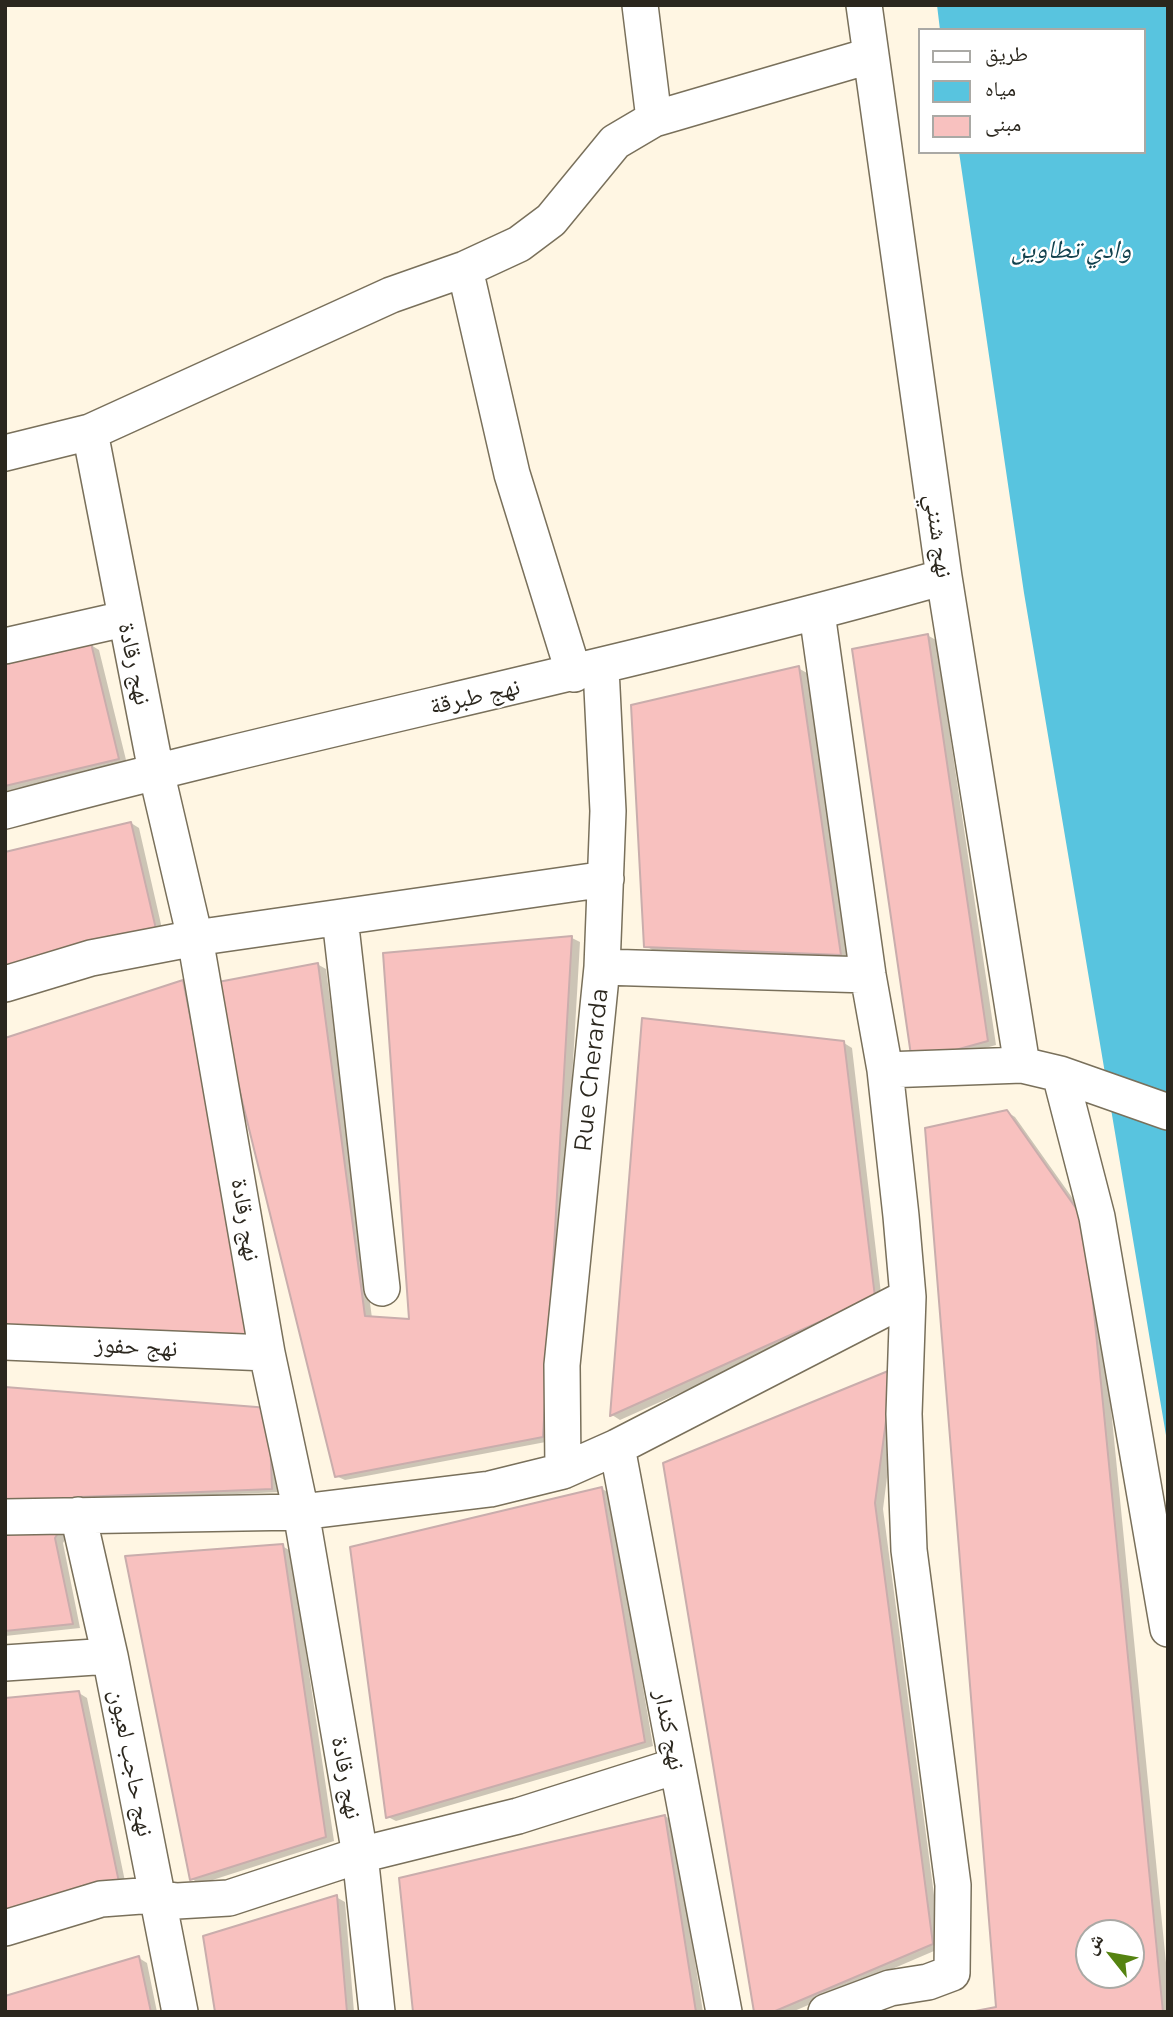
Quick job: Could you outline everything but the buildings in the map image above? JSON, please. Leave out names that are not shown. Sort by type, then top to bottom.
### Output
[{"type":"street","points":[[640,5],[654,119]]},
{"type":"street","name":"نهج شنني","points":[[864,5],[869,56],[944,577],[1022,1065]]},
{"type":"street","points":[[5,453],[90,432],[391,295],[465,269],[519,244],[551,220],[615,142],[654,119],[869,56]]},
{"type":"street","name":"Rue Cherarda","points":[[465,269],[512,474],[587,671],[608,811],[602,967],[562,1365],[564,1471]]},
{"type":"street","name":"نهج رقادة","points":[[90,432],[124,619],[195,938],[267,1353],[301,1511],[359,1855],[377,2012]]},
{"type":"street","name":"نهج طبرقة","points":[[5,811],[156,771],[587,671],[817,613],[944,577]]},
{"type":"street","points":[[817,613],[868,975],[885,1070],[908,1297],[904,1415],[909,1550],[953,1885],[952,1973],[928,1982],[890,1988],[833,2011]]},
{"type":"street","points":[[5,646],[124,619]]},
{"type":"street","points":[[5,984],[91,958],[195,938],[606,879]]},
{"type":"street","points":[[340,918],[382,1288]]},
{"type":"street","points":[[602,967],[868,975]]},
{"type":"street","points":[[885,1070],[1022,1065],[1060,1074],[1168,1112]]},
{"type":"street","points":[[1060,1074],[1097,1217],[1168,1629]]},
{"type":"street","points":[[5,1517],[301,1511],[490,1489],[564,1471],[617,1447],[908,1297]]},
{"type":"street","name":"نهج حفوز","points":[[5,1342],[267,1353]]},
{"type":"street","name":"نهج كندار","points":[[617,1447],[724,2012]]},
{"type":"street","name":"نهج حاجب لعيون","points":[[78,1516],[110,1656],[180,2012]]},
{"type":"street","points":[[5,1663],[110,1656]]},
{"type":"street","points":[[5,1928],[101,1899],[158,1898],[177,1901],[229,1898],[359,1855],[518,1816],[676,1766]]},
{"type":"water","name":"وادي تطاوين","points":[[937,5],[1168,5],[1168,1447],[1024,593],[959,154],[1145,154],[1145,28],[940,28]]}]
